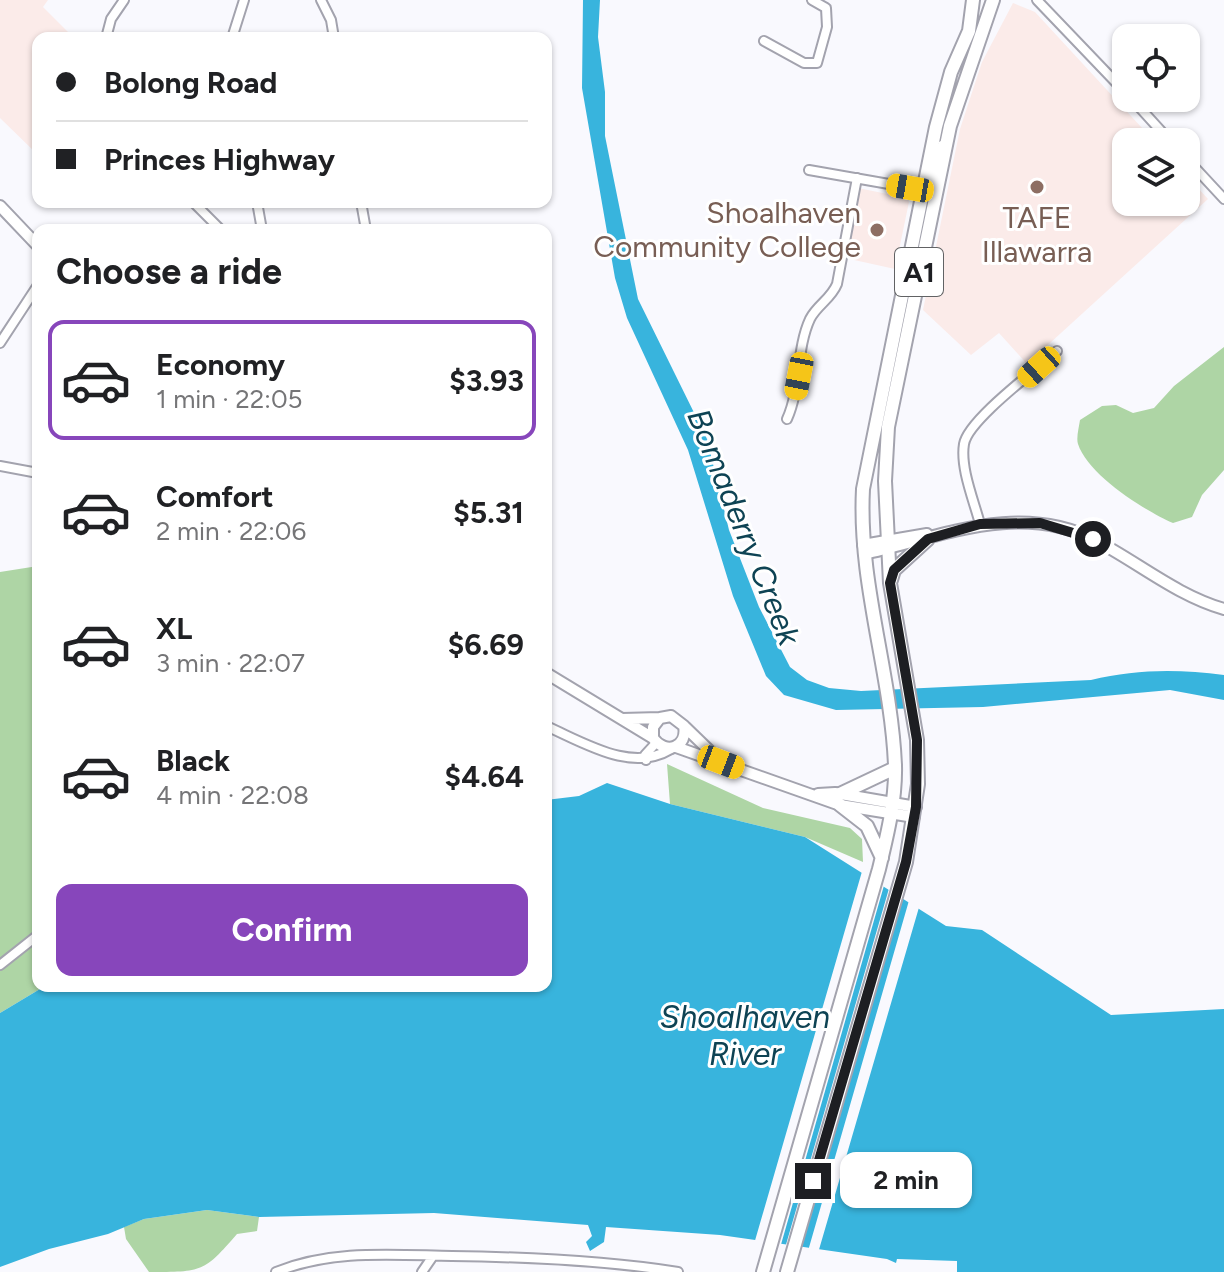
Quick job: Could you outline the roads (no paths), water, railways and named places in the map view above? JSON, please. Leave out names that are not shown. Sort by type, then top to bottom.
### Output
[{"type":"highway","name":"A1","points":[[763,1270],[881,863],[891,808],[895,768],[863,550],[865,473],[945,89],[969,31],[973,0]]},
{"type":"highway","name":"A1","points":[[787,1272],[901,876],[915,812],[915,718],[890,583],[885,481],[888,427],[950,126],[993,0]]},
{"type":"highway","points":[[890,583],[894,570],[932,537]]},
{"type":"highway","points":[[881,863],[867,826],[840,800],[895,768]]},
{"type":"main road","points":[[0,206],[32,240]]},
{"type":"main road","points":[[863,550],[980,524],[1040,523],[1078,533],[1184,594],[1224,609]]},
{"type":"main road","points":[[552,677],[655,741],[673,748],[812,794],[915,812]]},
{"type":"main road","points":[[620,719],[671,716],[721,762]]},
{"type":"main road","points":[[655,741],[653,727],[660,718]]},
{"type":"main road","points":[[673,748],[683,741],[684,726]]},
{"type":"street","points":[[108,32],[111,19],[124,0]]},
{"type":"street","points":[[234,32],[244,0]]},
{"type":"street","points":[[321,0],[333,32]]},
{"type":"street","points":[[764,41],[804,63],[817,63],[828,19],[826,8],[812,0]]},
{"type":"street","points":[[1037,0],[1054,14],[1112,78]]},
{"type":"street","points":[[1046,0],[1054,14]]},
{"type":"street","points":[[1144,112],[1158,128]]},
{"type":"street","points":[[809,170],[923,190],[931,182],[950,126]]},
{"type":"street","points":[[1200,173],[1224,199]]},
{"type":"street","points":[[787,419],[794,404],[809,321],[830,299],[837,284],[857,178]]},
{"type":"street","points":[[199,208],[215,224]]},
{"type":"street","points":[[0,343],[32,294]]},
{"type":"street","points":[[980,524],[963,456],[964,441],[979,420],[1057,351]]},
{"type":"street","points":[[0,466],[32,472]]},
{"type":"street","points":[[552,728],[630,760],[646,760],[673,748]]},
{"type":"street","points":[[646,760],[645,755],[655,741]]},
{"type":"street","points":[[0,965],[32,940]]},
{"type":"street","points":[[276,1272],[345,1255],[513,1257],[678,1272]]},
{"type":"street","points":[[422,1272],[433,1256]]},
{"type":"water","points":[[583,0],[600,0],[598,37],[605,92],[605,136],[638,299],[707,439],[729,530],[759,607],[790,667],[807,680],[829,688],[861,691],[1091,680],[1157,671],[1190,672],[1224,675],[1224,700],[1170,690],[983,707],[836,710],[784,695],[766,676],[733,596],[688,450],[627,318],[615,278],[582,88]]},
{"type":"water","name":"Shoalhaven River","points":[[607,783],[670,804],[805,837],[946,926],[982,930],[1111,1015],[1224,1009],[1224,1272],[957,1272],[957,1261],[897,1259],[896,1263],[887,1259],[720,1235],[606,1227],[604,1242],[590,1251],[586,1242],[592,1236],[588,1225],[434,1213],[259,1217],[207,1210],[144,1219],[108,1234],[49,1249],[0,1267],[0,1013],[35,992],[552,992],[552,799],[579,796]]},
{"type":"place","name":"TAFE Illawarra","points":[[1037,187]]},
{"type":"place","name":"Shoalhaven Community College","points":[[877,230]]},
{"type":"water label","name":"Bomaderry Creek","points":[[744,527]]}]
